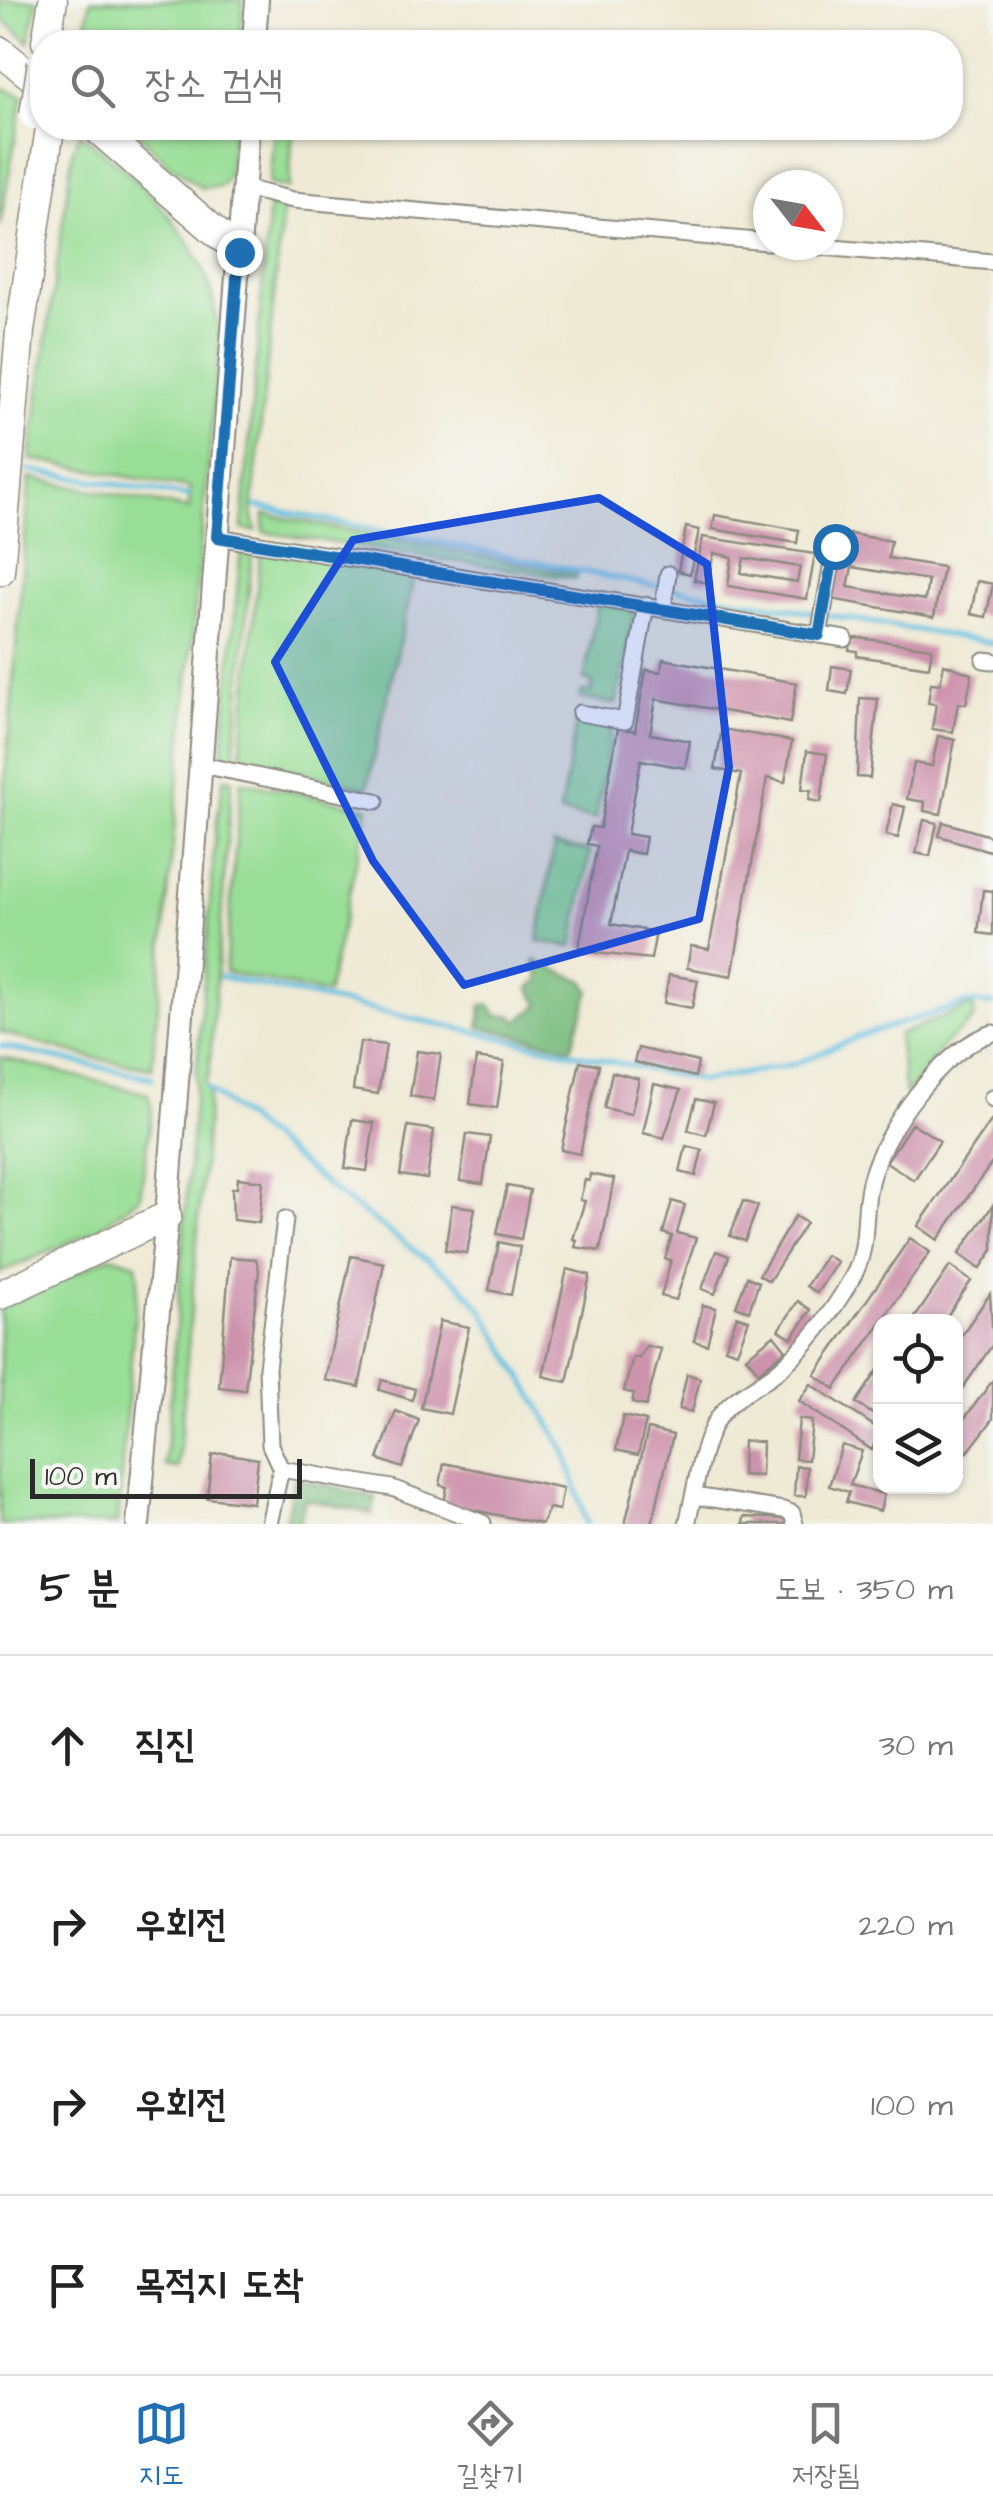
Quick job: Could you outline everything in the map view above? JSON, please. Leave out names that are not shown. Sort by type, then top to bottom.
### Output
[{"type":"highway","points":[[48,30],[54,0]]},
{"type":"highway","points":[[66,30],[72,0]]},
{"type":"highway","points":[[0,51],[30,75]]},
{"type":"highway","points":[[0,350],[39,140]]},
{"type":"highway","points":[[0,571],[40,140]]},
{"type":"highway","points":[[110,140],[239,252]]},
{"type":"highway","points":[[0,1295],[167,1216]]},
{"type":"main road","points":[[255,30],[257,0]]},
{"type":"main road","points":[[138,1524],[167,1216],[247,140]]},
{"type":"street","points":[[244,188],[292,200],[753,241]]},
{"type":"street","points":[[843,249],[993,262]]},
{"type":"street","points":[[217,537],[646,605]]},
{"type":"street","points":[[820,629],[835,546]]},
{"type":"street","points":[[580,712],[625,721],[646,605],[666,589],[845,639]]},
{"type":"street","points":[[202,765],[376,801]]},
{"type":"street","points":[[687,1524],[715,1423],[734,1400],[777,1372],[807,1344],[854,1276],[866,1247],[870,1180],[886,1140],[956,1052],[993,1033]]},
{"type":"street","points":[[270,1524],[281,1469],[270,1444],[267,1368],[285,1219]]},
{"type":"street","points":[[281,1469],[392,1488],[482,1524]]},
{"type":"street","points":[[694,1496],[783,1510],[792,1513],[795,1524]]},
{"type":"highlighted area","points":[[599,498],[707,564],[729,767],[699,919],[464,985],[373,861],[275,662],[353,540]]},
{"type":"green space","points":[[0,0],[37,0],[29,42],[0,17]]},
{"type":"green space","points":[[91,0],[243,0],[241,30],[85,30]]},
{"type":"green space","points":[[0,87],[23,95],[0,226]]},
{"type":"green space","points":[[77,140],[89,140],[169,216],[207,278],[220,339],[152,1068],[92,1058],[0,1032],[0,842],[30,478],[189,509],[190,488],[30,459]]},
{"type":"green space","points":[[145,140],[232,140],[229,175],[222,186],[201,188]]},
{"type":"green space","points":[[273,140],[292,140],[289,188],[269,184]]},
{"type":"green space","points":[[269,205],[283,209],[252,511],[256,531],[242,529]]},
{"type":"green space","points":[[265,514],[577,575],[576,579],[263,532]]},
{"type":"green space","points":[[246,544],[253,545],[234,759],[222,756],[241,549]]},
{"type":"green space","points":[[261,547],[415,572],[367,788],[240,760]]},
{"type":"green space","points":[[598,603],[635,610],[616,704],[580,698],[582,691],[591,692],[592,682],[584,680]]},
{"type":"green space","points":[[577,717],[613,723],[596,819],[560,813]]},
{"type":"green space","points":[[224,778],[232,779],[209,1075],[205,1081],[209,1094],[178,1468],[165,1466],[216,827]]},
{"type":"green space","points":[[241,781],[368,808],[327,994],[225,972]]},
{"type":"green space","points":[[554,845],[590,851],[573,947],[538,941]]},
{"type":"green space","points":[[535,961],[584,981],[590,991],[571,1048],[479,1027],[482,1005],[489,1004],[498,1016],[512,1015],[517,1021],[540,1005],[529,988],[540,980]]},
{"type":"green space","points":[[973,1005],[975,1018],[943,1045],[905,1095],[898,1035]]},
{"type":"green space","points":[[0,1057],[148,1094],[152,1110],[140,1197],[97,1230],[0,1273]]},
{"type":"green space","points":[[111,1256],[136,1264],[138,1277],[117,1524],[0,1524],[0,1308]]},
{"type":"green space","points":[[295,1478],[376,1497],[372,1514],[305,1499],[299,1524],[284,1524]]},
{"type":"building","points":[[715,515],[799,530],[797,543],[712,529]]},
{"type":"building","points":[[686,527],[699,530],[690,574],[678,571]]},
{"type":"building","points":[[850,534],[891,541],[888,558],[943,567],[934,617],[831,599],[840,549],[847,550]],"holes":[[[852,567],[928,580],[925,600],[848,587]]]},
{"type":"building","points":[[703,537],[815,554],[807,599],[728,586],[732,557],[714,553],[707,583],[694,580]],"holes":[[[744,558],[800,567],[797,582],[741,573]]]},
{"type":"building","points":[[977,581],[993,584],[986,617],[971,614]]},
{"type":"building","points":[[851,639],[932,648],[929,667],[857,656],[857,651],[849,650]]},
{"type":"building","points":[[663,659],[797,683],[790,723],[656,699],[650,734],[690,741],[685,768],[641,760],[627,834],[646,837],[643,854],[625,851],[611,924],[656,932],[651,959],[596,953],[579,947],[597,846],[587,844],[591,827],[600,828],[618,728],[635,731],[646,670],[661,672]]},
{"type":"building","points":[[944,664],[972,674],[966,704],[958,703],[953,732],[932,729],[936,704],[928,703],[931,683],[940,684]]},
{"type":"building","points":[[832,666],[851,669],[847,694],[829,691]]},
{"type":"building","points":[[860,698],[878,699],[870,778],[857,777]]},
{"type":"building","points":[[722,729],[792,741],[785,782],[767,778],[732,976],[687,968],[691,946],[709,949],[741,774],[715,769]]},
{"type":"building","points":[[938,736],[955,740],[941,814],[924,811],[925,802],[907,799],[914,763],[932,766]]},
{"type":"building","points":[[807,751],[827,754],[821,802],[809,800],[811,790],[802,789]]},
{"type":"building","points":[[893,804],[905,807],[898,838],[886,835]]},
{"type":"building","points":[[924,820],[937,823],[930,856],[916,853]]},
{"type":"building","points":[[943,822],[993,837],[993,852],[939,836]]},
{"type":"building","points":[[983,890],[993,891],[993,935],[978,933]]},
{"type":"building","points":[[669,975],[698,980],[692,1008],[664,1003]]},
{"type":"building","points":[[360,1042],[386,1045],[378,1094],[353,1090]]},
{"type":"building","points":[[638,1048],[698,1062],[695,1077],[634,1062]]},
{"type":"building","points":[[417,1051],[441,1054],[434,1100],[410,1096]]},
{"type":"building","points":[[476,1058],[504,1062],[497,1108],[470,1104]]},
{"type":"building","points":[[580,1061],[599,1065],[580,1154],[561,1150]]},
{"type":"building","points":[[612,1072],[639,1079],[631,1114],[604,1108]]},
{"type":"building","points":[[654,1084],[681,1090],[664,1138],[643,1133]]},
{"type":"building","points":[[696,1099],[714,1103],[706,1135],[688,1130]]},
{"type":"building","points":[[993,1118],[993,1161],[938,1240],[918,1226]]},
{"type":"building","points":[[352,1120],[374,1123],[367,1171],[345,1168]]},
{"type":"building","points":[[912,1123],[940,1141],[914,1180],[886,1162]]},
{"type":"building","points":[[408,1126],[434,1130],[427,1179],[400,1175]]},
{"type":"building","points":[[467,1134],[490,1137],[483,1184],[460,1181]]},
{"type":"building","points":[[686,1146],[702,1150],[696,1176],[680,1172]]},
{"type":"building","points":[[590,1174],[614,1179],[600,1251],[575,1247],[577,1240],[573,1239],[585,1201],[580,1200],[585,1180],[589,1181]]},
{"type":"building","points":[[238,1178],[263,1181],[259,1223],[233,1220],[232,1188],[237,1188]]},
{"type":"building","points":[[507,1186],[530,1190],[521,1239],[497,1234]]},
{"type":"building","points":[[672,1201],[685,1205],[677,1233],[696,1238],[676,1300],[661,1296],[671,1260],[665,1259],[672,1236],[663,1233]]},
{"type":"building","points":[[743,1201],[758,1206],[745,1241],[730,1236]]},
{"type":"building","points":[[452,1205],[475,1208],[467,1253],[445,1250]]},
{"type":"building","points":[[993,1205],[993,1250],[980,1269],[959,1254]]},
{"type":"building","points":[[795,1216],[806,1223],[769,1281],[759,1275]]},
{"type":"building","points":[[910,1238],[930,1252],[887,1314],[873,1314],[873,1334],[835,1389],[815,1375]]},
{"type":"building","points":[[499,1242],[520,1247],[511,1295],[489,1290]]},
{"type":"building","points":[[716,1251],[729,1256],[715,1294],[702,1289]]},
{"type":"building","points":[[826,1255],[837,1262],[817,1293],[806,1286]]},
{"type":"building","points":[[351,1256],[384,1263],[359,1387],[325,1380]]},
{"type":"building","points":[[230,1257],[256,1259],[259,1270],[245,1390],[219,1387]]},
{"type":"building","points":[[950,1266],[971,1281],[948,1314],[917,1314]]},
{"type":"building","points":[[567,1269],[590,1275],[567,1382],[543,1376]]},
{"type":"building","points":[[747,1277],[759,1282],[749,1311],[736,1306]]},
{"type":"building","points":[[990,1294],[993,1344],[963,1388],[963,1333]]},
{"type":"building","points":[[798,1301],[811,1310],[792,1338],[779,1330]]},
{"type":"building","points":[[703,1305],[716,1308],[707,1345],[694,1341]]},
{"type":"building","points":[[737,1316],[749,1320],[737,1352],[725,1348]]},
{"type":"building","points":[[440,1321],[469,1327],[450,1414],[421,1408]]},
{"type":"building","points":[[774,1335],[786,1350],[759,1372],[746,1357]]},
{"type":"building","points":[[646,1346],[661,1349],[646,1406],[632,1403],[634,1394],[624,1391],[633,1357],[639,1358]]},
{"type":"building","points":[[687,1374],[700,1378],[692,1412],[679,1409]]},
{"type":"building","points":[[873,1378],[873,1414],[856,1403]]},
{"type":"building","points":[[382,1380],[415,1389],[412,1400],[379,1390]]},
{"type":"building","points":[[993,1380],[993,1419],[968,1452],[963,1448],[963,1421]]},
{"type":"building","points":[[811,1384],[873,1425],[872,1450],[799,1401]]},
{"type":"building","points":[[396,1411],[419,1420],[402,1468],[378,1459]]},
{"type":"building","points":[[623,1416],[646,1421],[638,1455],[616,1450]]},
{"type":"building","points":[[799,1419],[812,1421],[808,1460],[795,1459]]},
{"type":"building","points":[[648,1429],[673,1435],[652,1524],[625,1524]]},
{"type":"building","points":[[743,1441],[762,1442],[761,1476],[742,1475]]},
{"type":"building","points":[[842,1445],[862,1451],[850,1485],[884,1494],[880,1511],[846,1502],[849,1492],[829,1486]]},
{"type":"building","points":[[212,1455],[258,1459],[253,1503],[207,1498]]},
{"type":"building","points":[[444,1463],[563,1488],[559,1510],[549,1508],[542,1524],[444,1504],[447,1487],[440,1485]]},
{"type":"building","points":[[796,1466],[807,1467],[806,1496],[794,1496]]},
{"type":"building","points":[[744,1517],[787,1519],[786,1524],[743,1524]]},
{"type":"waterway","points":[[27,470],[189,496]]},
{"type":"waterway","points":[[256,506],[645,584],[993,643]]},
{"type":"waterway","points":[[221,977],[702,1081],[795,1064],[862,1035],[968,1003],[993,1004]]},
{"type":"waterway","points":[[0,1046],[152,1078]]},
{"type":"waterway","points":[[206,1087],[340,1196],[459,1283],[483,1311],[565,1450],[587,1524]]},
{"type":"route","points":[[239,252],[217,537],[819,635],[835,546]]}]
